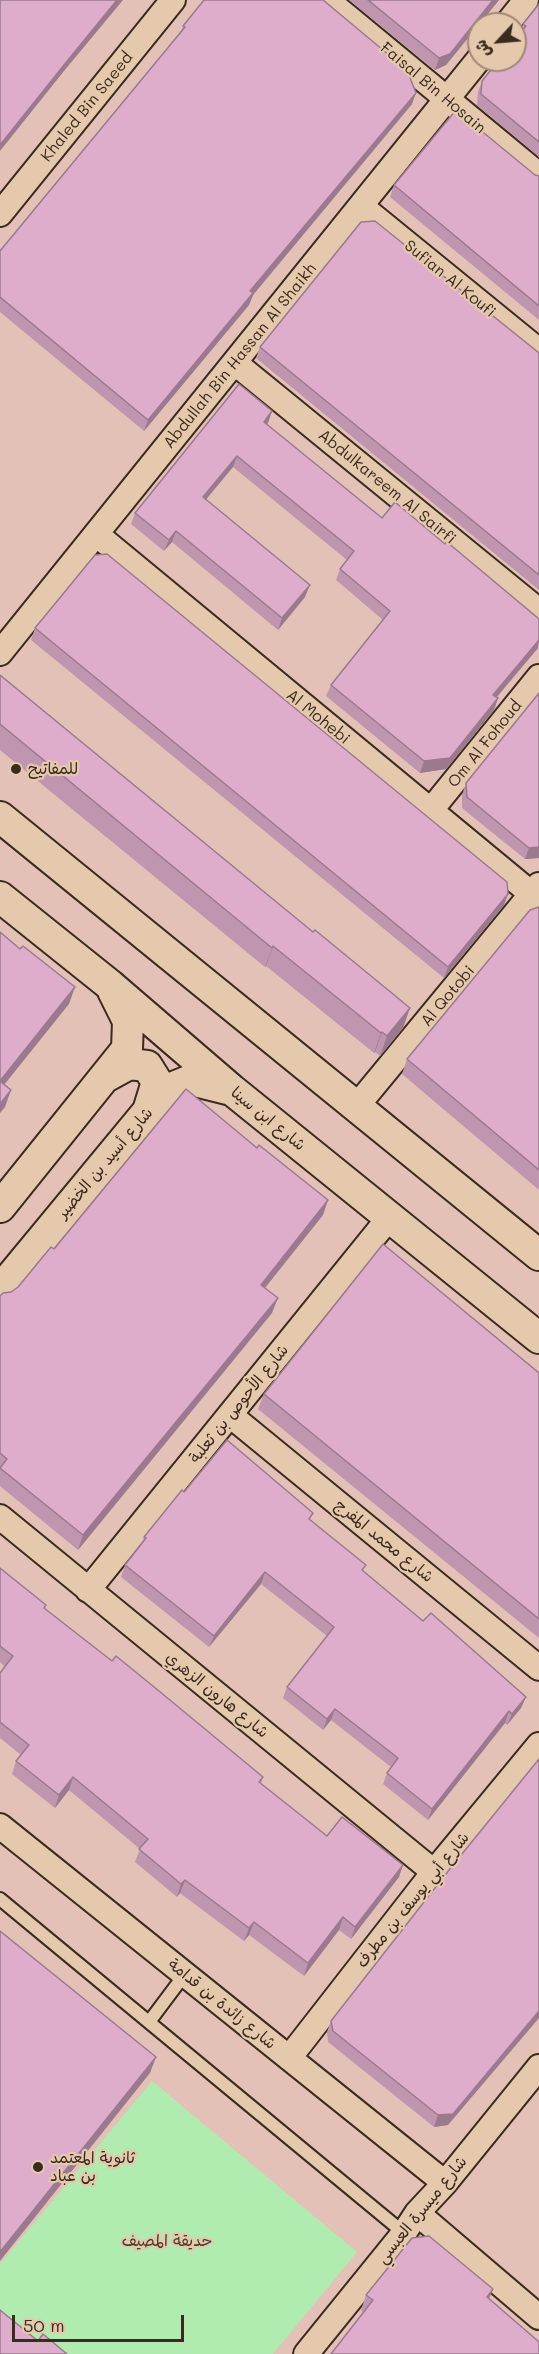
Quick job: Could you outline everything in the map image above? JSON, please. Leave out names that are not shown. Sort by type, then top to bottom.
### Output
[{"type":"street","name":"Faisal Bin Hosain","points":[[327,0],[539,175]]},
{"type":"street","points":[[516,12],[526,0]]},
{"type":"street","name":"Khaled Bin Saeed","points":[[0,214],[169,2]]},
{"type":"street","name":"Abdullah Bin Hassan Al Shaikh","points":[[0,653],[468,72]]},
{"type":"street","name":"Sufian Al Koufi","points":[[361,206],[539,351]]},
{"type":"street","name":"Abdulkareem Al Sairfi","points":[[235,363],[539,611]]},
{"type":"street","name":"Al Mohebi","points":[[96,534],[431,810],[537,893]]},
{"type":"street","name":"Om Al Fohoud","points":[[431,810],[539,677]]},
{"type":"street","points":[[0,817],[539,1255]]},
{"type":"street","name":"Al Qotobi","points":[[356,1107],[537,893]]},
{"type":"street","name":"شارع ابن سينا","points":[[0,897],[110,985],[232,1090],[539,1338]]},
{"type":"street","points":[[0,1207],[127,1049],[128,1021],[110,985]]},
{"type":"street","points":[[107,1076],[129,1064],[147,1066],[157,1082],[148,1111]]},
{"type":"street","name":"شارع أسيد بن الخضير","points":[[0,1290],[148,1111],[169,1089],[191,1080],[232,1090]]},
{"type":"street","name":"شارع الأحوص بن ثعلبة","points":[[88,1590],[389,1218]]},
{"type":"street","name":"شارع محمد المفرج","points":[[230,1415],[539,1668]]},
{"type":"street","name":"شارع هارون الزهري","points":[[0,1517],[434,1872]]},
{"type":"street","name":"شارع أبي يوسف بن مطرف","points":[[289,2058],[434,1872],[539,1745]]},
{"type":"street","name":"شارع زائدة بن قدامة","points":[[0,1826],[445,2183]]},
{"type":"street","name":"شارع ميسرة العبسي","points":[[306,2354],[539,2067]]},
{"type":"street","points":[[411,2223],[539,2317]]},
{"type":"lane","points":[[0,1899],[149,2022],[411,2223]]},
{"type":"lane","points":[[149,2022],[185,1974]]},
{"type":"green space","name":"حديقة المصيف","points":[[152,2081],[357,2252],[273,2354],[49,2354],[0,2313],[0,2264]]},
{"type":"building","points":[[0,0],[117,0],[0,145]]},
{"type":"building","points":[[204,0],[323,0],[407,70],[416,93],[250,291],[253,293],[148,420],[0,297],[0,251],[185,27],[183,26]]},
{"type":"building","points":[[368,0],[493,0],[483,12],[467,12],[467,33],[450,54],[439,58]]},
{"type":"building","points":[[539,4],[539,142],[481,94],[482,81],[489,72],[527,72],[527,19]]},
{"type":"building","points":[[456,110],[539,176],[539,306],[394,185]]},
{"type":"building","points":[[375,221],[539,353],[539,575],[260,347],[361,222]]},
{"type":"building","points":[[239,384],[272,411],[264,422],[382,518],[395,502],[539,619],[539,640],[493,695],[498,698],[450,758],[424,761],[331,685],[390,611],[340,569],[354,551],[237,456],[203,497],[310,585],[282,618],[176,531],[169,540],[135,513]]},
{"type":"building","points":[[107,554],[507,882],[508,894],[448,967],[35,628],[95,555]]},
{"type":"building","points":[[0,675],[313,932],[315,930],[410,1008],[387,1036],[273,946],[272,948],[0,724]]},
{"type":"building","points":[[539,693],[539,847],[529,848],[467,797],[466,783]]},
{"type":"building","points":[[539,907],[539,1170],[407,1059],[530,910]]},
{"type":"building","points":[[0,932],[20,949],[23,946],[75,987],[0,1081]]},
{"type":"building","points":[[0,1081],[11,1090],[0,1104]]},
{"type":"building","points":[[186,1089],[257,1148],[259,1145],[328,1200],[261,1285],[278,1298],[83,1535],[0,1468],[7,1459],[0,1453],[0,1296],[18,1287],[51,1247],[54,1249]]},
{"type":"building","points":[[383,1244],[539,1373],[539,1619],[264,1394]]},
{"type":"building","points":[[227,1440],[313,1513],[309,1519],[366,1565],[362,1570],[423,1621],[431,1613],[526,1697],[512,1714],[509,1711],[432,1809],[387,1773],[398,1758],[335,1709],[327,1719],[287,1687],[334,1627],[265,1572],[214,1636],[125,1565],[146,1538],[144,1537],[182,1490],[184,1492]]},
{"type":"building","points":[[0,1568],[46,1605],[44,1608],[112,1661],[116,1656],[159,1691],[263,1777],[259,1782],[327,1836],[342,1817],[403,1865],[355,1927],[343,1917],[308,1963],[254,1922],[249,1928],[185,1880],[181,1884],[139,1849],[148,1839],[73,1777],[59,1795],[16,1761],[29,1745],[0,1722],[0,1673],[13,1656],[0,1646]]},
{"type":"building","points":[[539,1759],[539,2011],[453,2114],[438,2115],[333,2031],[331,2021]]},
{"type":"building","name":"ثانوية المعتمد بن عباد","points":[[0,1931],[156,2057],[0,2252]]},
{"type":"building","points":[[429,2236],[493,2289],[487,2297],[539,2342],[539,2354],[331,2354],[373,2300],[366,2295],[412,2238]]},
{"type":"building","points":[[0,2310],[38,2341],[43,2334],[67,2354],[0,2354]]},
{"type":"place","name":"للمفاتيح","points":[[16,769]]},
{"type":"place","name":"ثانوية المعتمد بن عباد","points":[[38,2167]]}]
